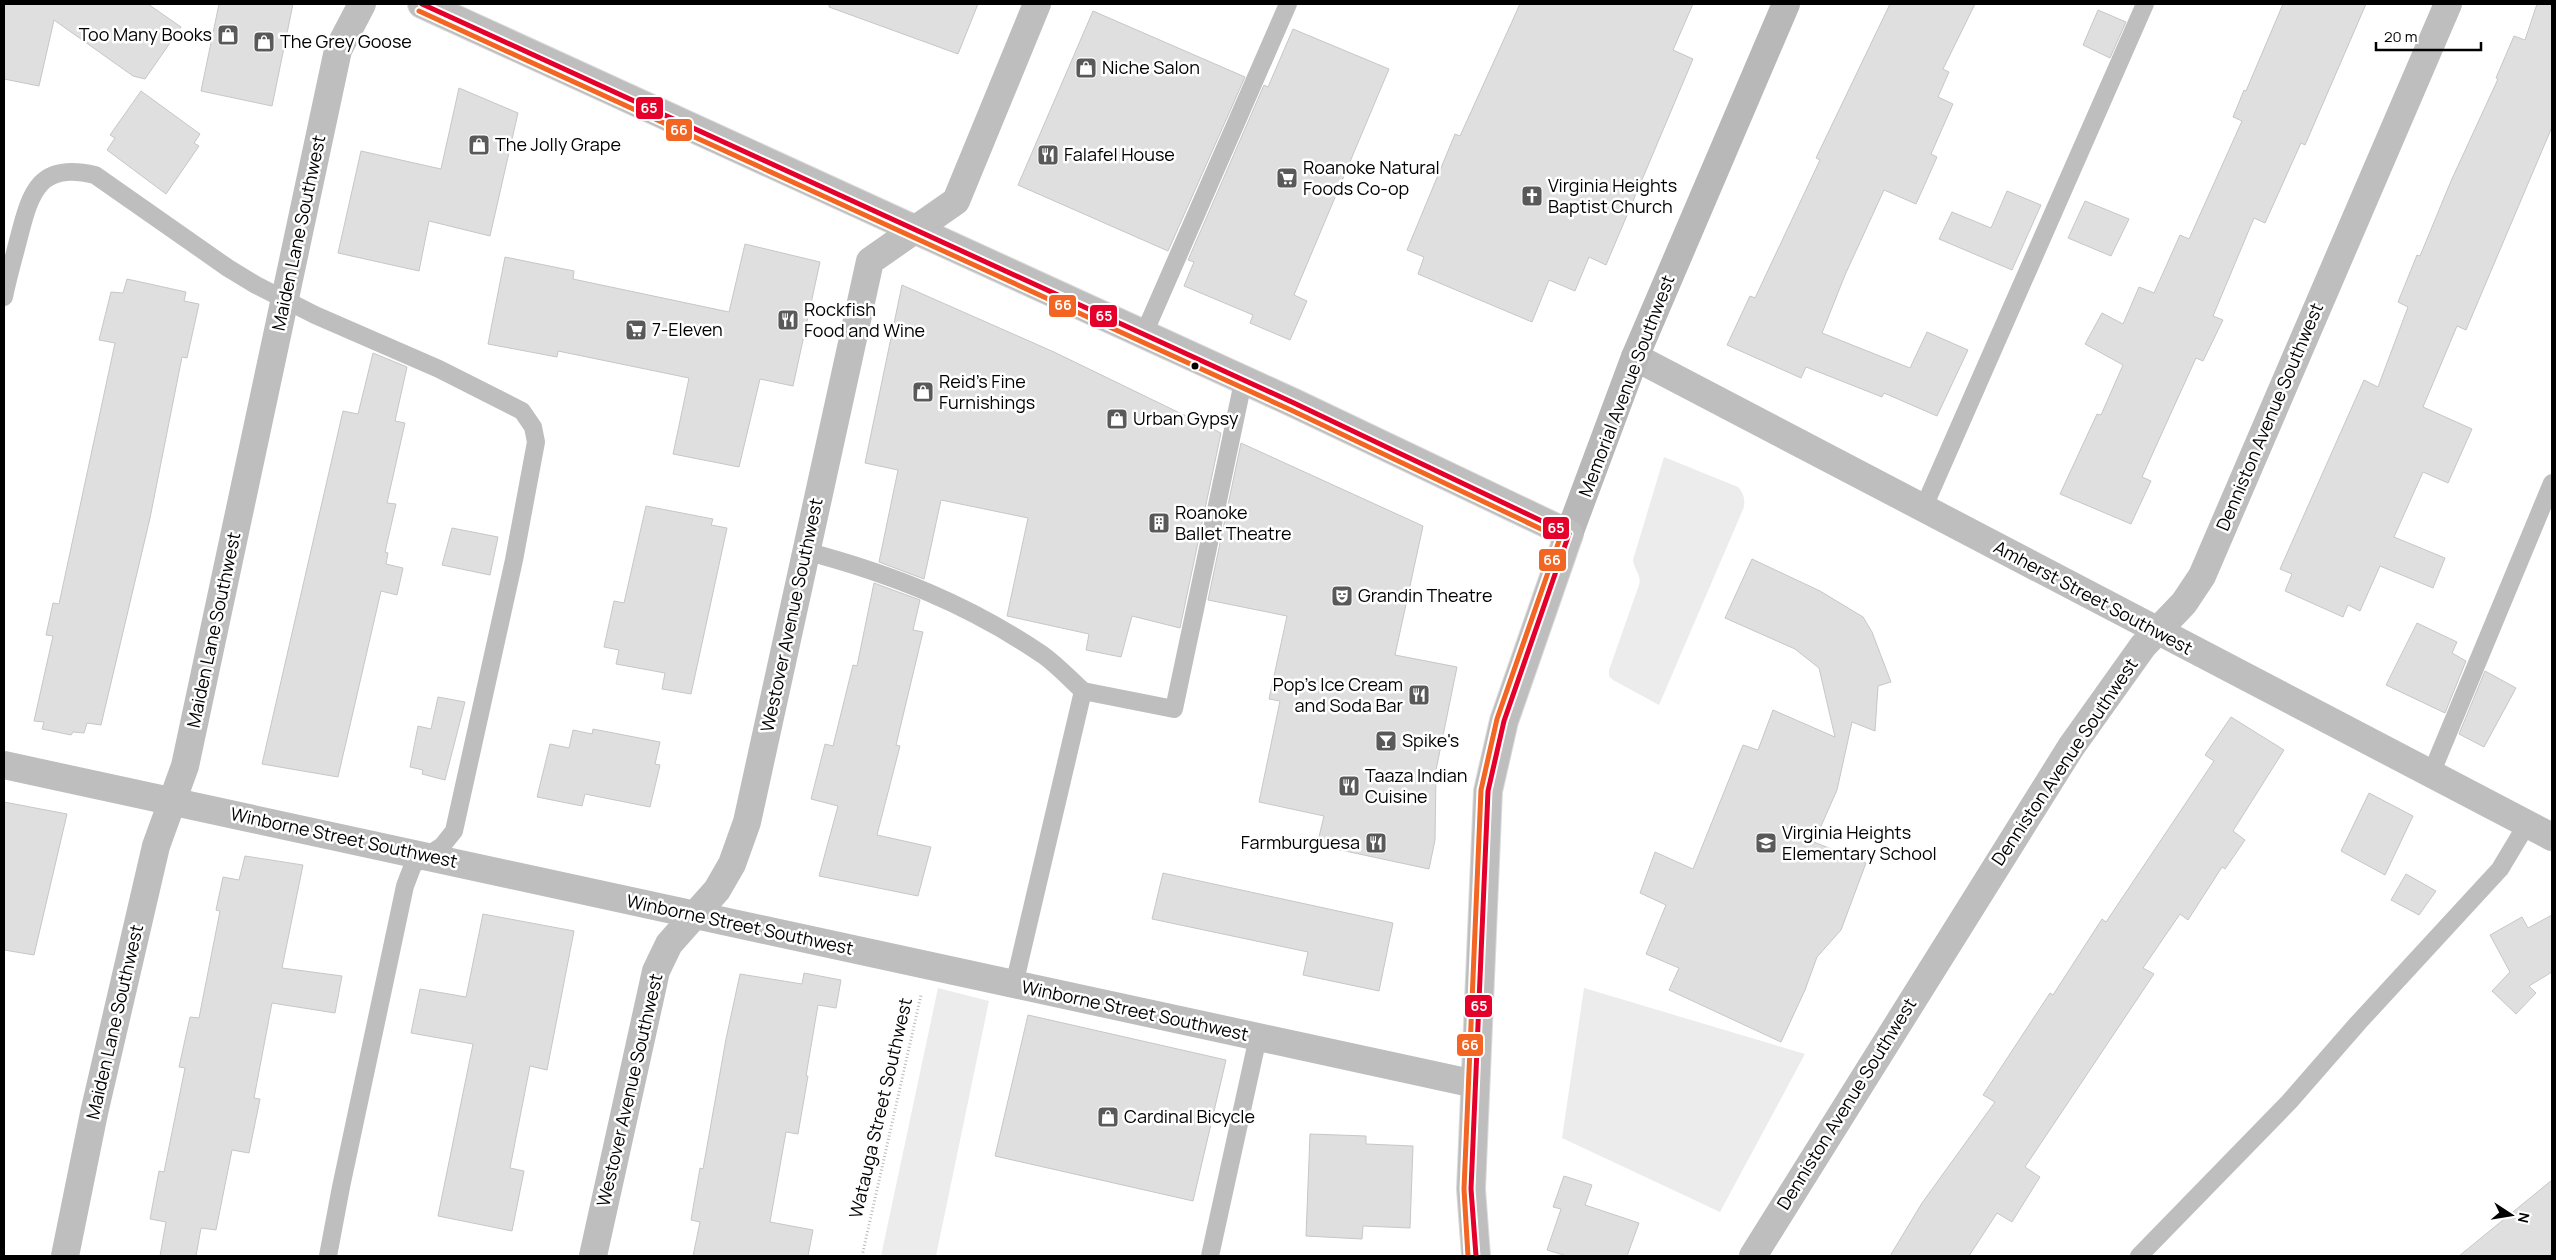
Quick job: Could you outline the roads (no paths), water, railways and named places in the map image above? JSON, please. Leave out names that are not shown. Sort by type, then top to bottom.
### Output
[{"type":"street","name":"Maiden Lane Southwest","points":[[65,1256],[94,1113],[156,846],[185,766],[338,50],[362,4]]},
{"type":"street","points":[[422,4],[1459,480],[1569,534]]},
{"type":"street","name":"Westover Avenue Southwest","points":[[593,1256],[656,971],[669,944],[696,916],[717,890],[732,864],[747,822],[870,261],[911,229],[956,201],[1037,4]]},
{"type":"street","name":"Memorial Avenue Southwest","points":[[1476,1256],[1471,1189],[1488,791],[1504,721],[1569,534],[1635,357],[1786,4]]},
{"type":"street","name":"Denniston Avenue Southwest","points":[[1753,1256],[2071,747],[2143,646],[2184,603],[2202,576],[2448,4]]},
{"type":"street","name":"Amherst Street Southwest","points":[[1635,357],[2552,837]]},
{"type":"street","name":"Winborne Street Southwest","points":[[4,765],[173,800],[696,916],[1476,1084]]},
{"type":"lane","points":[[1143,336],[1288,4]]},
{"type":"lane","points":[[1923,509],[2145,4]]},
{"type":"lane","points":[[4,297],[29,199],[41,183],[55,174],[75,170],[96,175],[228,268],[285,300],[439,369],[522,411],[533,427],[536,442],[514,560],[454,831],[442,846],[425,855],[413,865],[405,886],[340,1188],[328,1256]]},
{"type":"lane","points":[[805,551],[849,562],[938,594],[992,622],[1045,656],[1083,691],[1174,709],[1243,382]]},
{"type":"lane","points":[[2430,774],[2552,483]]},
{"type":"lane","points":[[1014,985],[1083,691]]},
{"type":"lane","points":[[2140,1256],[2289,1102],[2500,869],[2527,824]]},
{"type":"lane","points":[[1210,1256],[1258,1038]]},
{"type":"place","name":"Too Many Books","points":[[228,35]]},
{"type":"place","name":"The Grey Goose","points":[[264,42]]},
{"type":"place","name":"Niche Salon","points":[[1086,68]]},
{"type":"place","name":"The Jolly Grape","points":[[479,145]]},
{"type":"place","name":"Falafel House","points":[[1048,155]]},
{"type":"place","name":"Roanoke Natural Foods Co-op","points":[[1287,178]]},
{"type":"place","name":"Virginia Heights Baptist Church","points":[[1532,196]]},
{"type":"place","name":"Rockfish Food and Wine","points":[[788,320]]},
{"type":"place","name":"7-Eleven","points":[[636,330]]},
{"type":"place","name":"Reid's Fine Furnishings","points":[[923,392]]},
{"type":"place","name":"Urban Gypsy","points":[[1117,419]]},
{"type":"place","name":"Roanoke Ballet Theatre","points":[[1159,523]]},
{"type":"place","name":"Grandin Theatre","points":[[1342,596]]},
{"type":"place","name":"Pop's Ice Cream and Soda Bar","points":[[1419,695]]},
{"type":"place","name":"Spike's","points":[[1386,741]]},
{"type":"place","name":"Taaza Indian Cuisine","points":[[1349,786]]},
{"type":"place","name":"Farmburguesa","points":[[1376,843]]},
{"type":"place","name":"Virginia Heights Elementary School","points":[[1766,843]]},
{"type":"place","name":"Cardinal Bicycle","points":[[1108,1117]]}]
